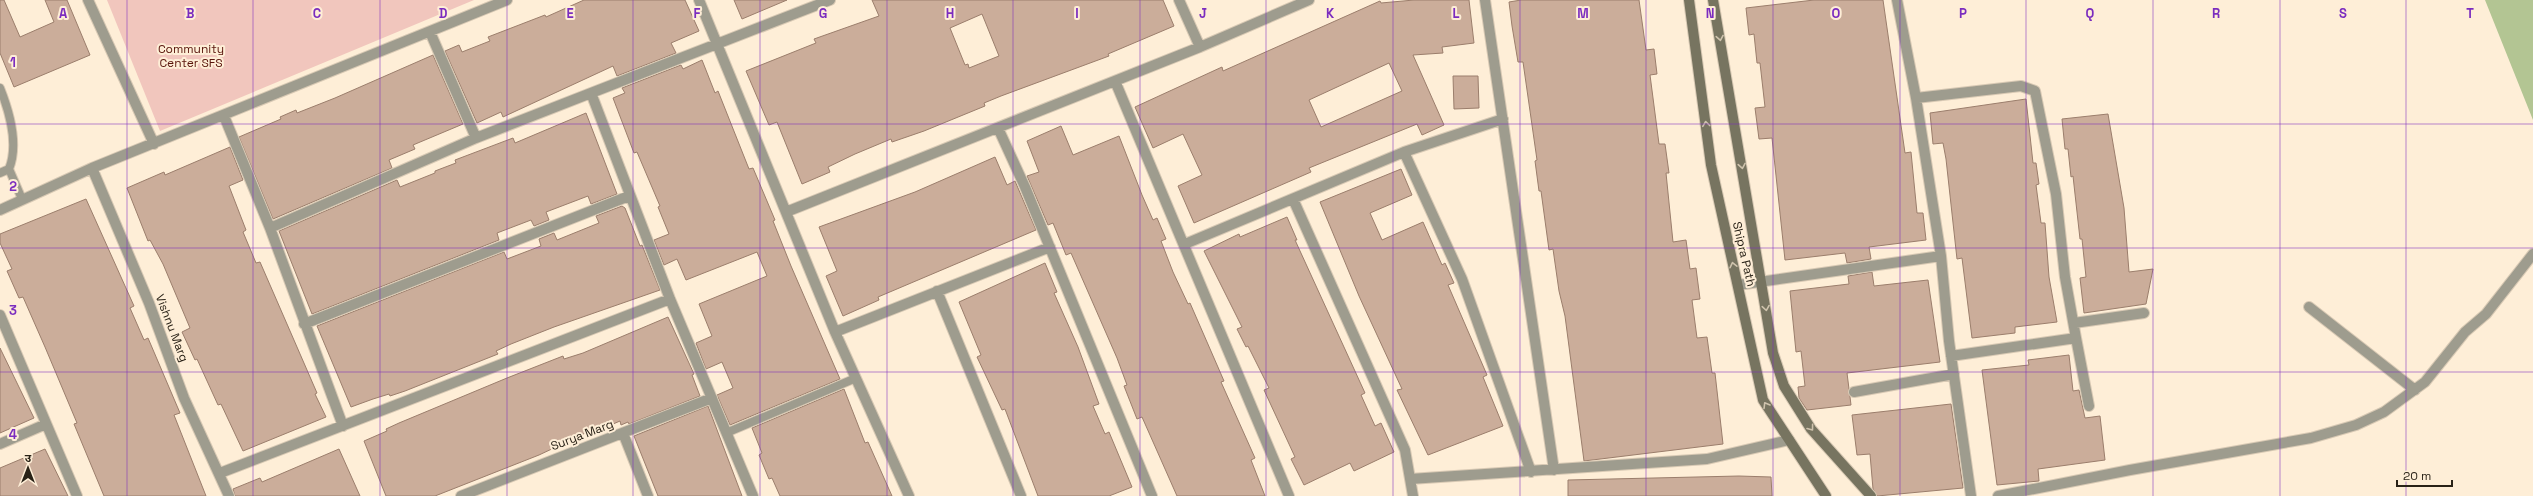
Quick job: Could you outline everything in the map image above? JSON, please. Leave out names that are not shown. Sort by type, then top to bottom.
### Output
[{"type":"street","points":[[88,0],[154,144]]},
{"type":"street","points":[[0,210],[92,168],[224,116],[507,0]]},
{"type":"street","points":[[699,0],[718,42],[835,332],[909,496]]},
{"type":"street","points":[[270,228],[476,138],[718,42],[830,0]]},
{"type":"street","points":[[1179,0],[1200,47]]},
{"type":"street","points":[[786,212],[1200,47],[1309,0]]},
{"type":"street","points":[[1485,0],[1554,470]]},
{"type":"street","name":"Shipra Path","points":[[1689,0],[1711,165],[1763,400],[1826,496]]},
{"type":"street","points":[[1713,0],[1773,353],[1784,386],[1811,429],[1871,496]]},
{"type":"street","points":[[1897,0],[1916,98],[1941,256],[1951,356],[1972,496]]},
{"type":"street","points":[[430,32],[476,138]]},
{"type":"street","points":[[1114,81],[1185,244],[1289,496]]},
{"type":"street","points":[[1916,98],[2021,86],[2035,90],[2056,194],[2076,338],[2089,406]]},
{"type":"street","points":[[590,93],[670,299],[753,496]]},
{"type":"street","points":[[224,116],[270,228],[304,324],[343,426]]},
{"type":"street","points":[[1185,244],[1404,152],[1503,119]]},
{"type":"street","points":[[998,128],[1050,247],[1148,495]]},
{"type":"street","points":[[1404,152],[1462,279],[1531,472]]},
{"type":"street","name":"Vishnu Marg","points":[[92,168],[149,303],[184,398],[220,473],[229,496]]},
{"type":"street","points":[[304,324],[629,196]]},
{"type":"street","points":[[1293,199],[1405,450],[1413,496]]},
{"type":"street","points":[[835,332],[1050,247]]},
{"type":"street","points":[[1998,496],[2130,470],[2311,438],[2356,425],[2384,412],[2425,382],[2465,332],[2486,314],[2533,254]]},
{"type":"street","points":[[1738,285],[1941,256]]},
{"type":"street","points":[[937,291],[1021,496]]},
{"type":"street","points":[[220,473],[670,299]]},
{"type":"street","points":[[2309,307],[2415,390]]},
{"type":"street","points":[[2074,323],[2144,313]]},
{"type":"street","points":[[0,315],[2,325],[77,496]]},
{"type":"street","points":[[1951,356],[2076,338]]},
{"type":"street","points":[[1854,392],[1954,374]]},
{"type":"street","name":"Surya Marg","points":[[461,496],[712,398]]},
{"type":"street","points":[[0,444],[46,424]]},
{"type":"street","points":[[623,433],[648,496]]},
{"type":"street","points":[[1410,479],[1707,459],[1789,440]]},
{"type":"lane","points":[[0,88],[14,136],[12,160],[9,169],[22,199]]},
{"type":"lane","points":[[0,173],[9,169]]},
{"type":"lane","points":[[726,433],[856,378]]},
{"type":"green space","name":"Community Center SFS","points":[[107,0],[474,0],[160,131]]},
{"type":"shaded area","points":[[2485,0],[2533,0],[2533,120]]},
{"type":"building","points":[[0,0],[4,0],[20,37],[54,22],[45,0],[67,0],[90,55],[14,87],[0,53]]},
{"type":"building","points":[[584,0],[685,0],[699,31],[671,43],[676,53],[617,76],[613,66],[503,117],[501,112],[477,123],[445,51],[459,45],[462,52],[490,41],[488,37],[545,15],[546,17]]},
{"type":"building","points":[[734,0],[787,0],[742,19]]},
{"type":"building","points":[[872,0],[1163,0],[1174,26],[1108,54],[1109,56],[984,103],[985,106],[924,131],[892,142],[891,139],[855,154],[828,167],[830,172],[802,184],[777,122],[769,125],[746,71],[816,43],[814,39],[879,16]],"holes":[[[982,14],[999,56],[969,68],[968,64],[965,65],[950,28]]]},
{"type":"building","points":[[1414,0],[1469,0],[1474,43],[1442,47],[1443,53],[1413,55],[1444,125],[1422,135],[1417,124],[1309,168],[1311,172],[1194,223],[1178,186],[1202,175],[1183,134],[1153,148],[1135,107],[1222,67],[1223,71],[1380,1],[1381,3]],"holes":[[[1389,63],[1402,91],[1321,127],[1309,100]]]},
{"type":"building","points":[[1521,0],[1639,0],[1646,50],[1654,49],[1657,74],[1650,75],[1659,144],[1665,144],[1669,173],[1666,173],[1673,242],[1686,240],[1690,269],[1696,268],[1700,299],[1692,300],[1697,338],[1707,337],[1712,373],[1715,373],[1723,444],[1584,461],[1565,316],[1559,291],[1553,249],[1549,250],[1541,191],[1539,191],[1535,161],[1537,160],[1523,62],[1518,62],[1512,26],[1509,2]]},
{"type":"building","points":[[1814,0],[1883,0],[1905,153],[1911,152],[1917,213],[1923,213],[1926,240],[1869,247],[1871,259],[1847,263],[1845,253],[1785,260],[1772,138],[1759,139],[1755,108],[1765,107],[1760,63],[1757,63],[1754,34],[1749,35],[1746,8]]},
{"type":"building","points":[[433,55],[463,124],[413,145],[415,149],[389,160],[392,168],[273,219],[239,137],[281,119],[280,117],[296,110],[297,113],[335,98]]},
{"type":"building","points":[[702,60],[715,93],[718,91],[749,169],[753,168],[775,220],[773,221],[791,266],[840,379],[730,425],[717,395],[733,388],[722,362],[706,369],[696,343],[712,336],[699,304],[767,276],[757,252],[686,280],[677,259],[664,265],[654,240],[669,234],[658,207],[660,206],[637,152],[634,153],[613,98],[625,93],[622,88],[681,65],[683,69]]},
{"type":"building","points":[[1453,76],[1478,76],[1479,108],[1454,109]]},
{"type":"building","points":[[2026,99],[2033,163],[2036,163],[2039,184],[2036,185],[2041,223],[2045,223],[2049,277],[2057,322],[2015,327],[2015,333],[1972,338],[1962,258],[1957,259],[1946,159],[1943,143],[1933,144],[1930,113]]},
{"type":"building","points":[[586,113],[617,194],[591,204],[588,196],[546,212],[549,220],[534,226],[531,220],[497,233],[499,240],[312,314],[279,231],[397,180],[400,187],[456,163],[455,160],[513,138],[515,143]]},
{"type":"building","points":[[2108,114],[2124,208],[2129,272],[2153,269],[2146,304],[2084,313],[2080,278],[2086,277],[2082,239],[2080,239],[2073,176],[2071,177],[2068,149],[2065,149],[2062,119]]},
{"type":"building","points":[[1061,126],[1073,155],[1119,136],[1153,220],[1157,218],[1166,239],[1161,241],[1173,272],[1188,304],[1190,303],[1224,381],[1221,382],[1255,458],[1251,460],[1265,496],[1177,496],[1142,417],[1137,419],[1124,386],[1127,385],[1117,358],[1071,253],[1066,255],[1053,223],[1048,225],[1027,176],[1039,172],[1027,141]]},
{"type":"building","points":[[230,147],[243,180],[229,186],[246,230],[243,232],[256,263],[260,262],[326,417],[243,451],[221,404],[218,405],[197,359],[195,360],[182,332],[190,328],[163,264],[150,240],[148,241],[127,188],[164,172],[165,175]]},
{"type":"building","points":[[995,157],[1007,185],[1015,181],[1036,230],[878,297],[879,300],[843,316],[826,276],[837,271],[819,227],[915,192]]},
{"type":"building","points":[[1401,169],[1412,195],[1370,213],[1382,240],[1423,222],[1442,265],[1445,263],[1454,283],[1448,285],[1487,375],[1483,377],[1503,426],[1428,455],[1397,390],[1402,389],[1359,296],[1320,202]]},
{"type":"building","points":[[86,199],[134,306],[130,308],[144,340],[148,338],[180,413],[174,415],[206,496],[104,496],[74,424],[77,423],[45,347],[23,297],[19,298],[7,271],[12,269],[0,243],[0,234]]},
{"type":"building","points":[[622,206],[625,208],[640,246],[642,245],[660,290],[554,327],[511,344],[496,351],[498,354],[405,391],[390,396],[389,394],[351,407],[317,326],[504,252],[507,259],[541,246],[539,239],[554,233],[557,240],[599,223],[596,216]]},
{"type":"building","points":[[1287,217],[1297,240],[1295,240],[1365,393],[1361,395],[1375,426],[1381,423],[1394,452],[1354,471],[1350,463],[1304,485],[1291,459],[1295,457],[1264,390],[1269,388],[1248,346],[1246,347],[1237,329],[1242,327],[1204,251],[1239,234],[1240,237]]},
{"type":"building","points":[[1045,263],[1057,292],[1054,293],[1078,347],[1099,404],[1093,406],[1105,434],[1109,432],[1132,487],[1109,496],[1038,496],[1005,409],[1002,410],[977,357],[981,355],[959,302]]},
{"type":"building","points":[[1872,272],[1874,286],[1928,280],[1940,362],[1847,373],[1851,405],[1807,410],[1799,398],[1798,387],[1805,386],[1801,351],[1796,352],[1790,291],[1849,284],[1848,276]]},
{"type":"building","points":[[668,317],[694,374],[692,375],[700,396],[629,424],[628,422],[621,425],[620,421],[597,431],[596,429],[555,445],[556,447],[539,455],[435,496],[386,496],[364,441],[387,431],[386,429],[399,423],[507,378],[563,356],[564,359],[583,353]]},
{"type":"building","points":[[0,348],[34,418],[0,433]]},
{"type":"building","points":[[2069,355],[2073,391],[2079,390],[2085,418],[2100,416],[2105,460],[2038,469],[2039,481],[1997,485],[1982,370],[2029,365],[2028,360]]},
{"type":"building","points":[[844,389],[865,443],[868,442],[892,496],[780,496],[772,478],[769,479],[759,455],[762,453],[752,428]]},
{"type":"building","points":[[1951,404],[1963,488],[1877,496],[1873,489],[1870,454],[1857,455],[1852,415]]},
{"type":"building","points":[[708,406],[742,496],[658,496],[634,436]]},
{"type":"building","points":[[45,449],[68,496],[0,496],[0,468]]},
{"type":"building","points":[[339,449],[360,496],[235,496],[233,489],[260,478],[262,482]]},
{"type":"building","points":[[1739,476],[1771,477],[1772,496],[1568,496],[1568,480]]}]
